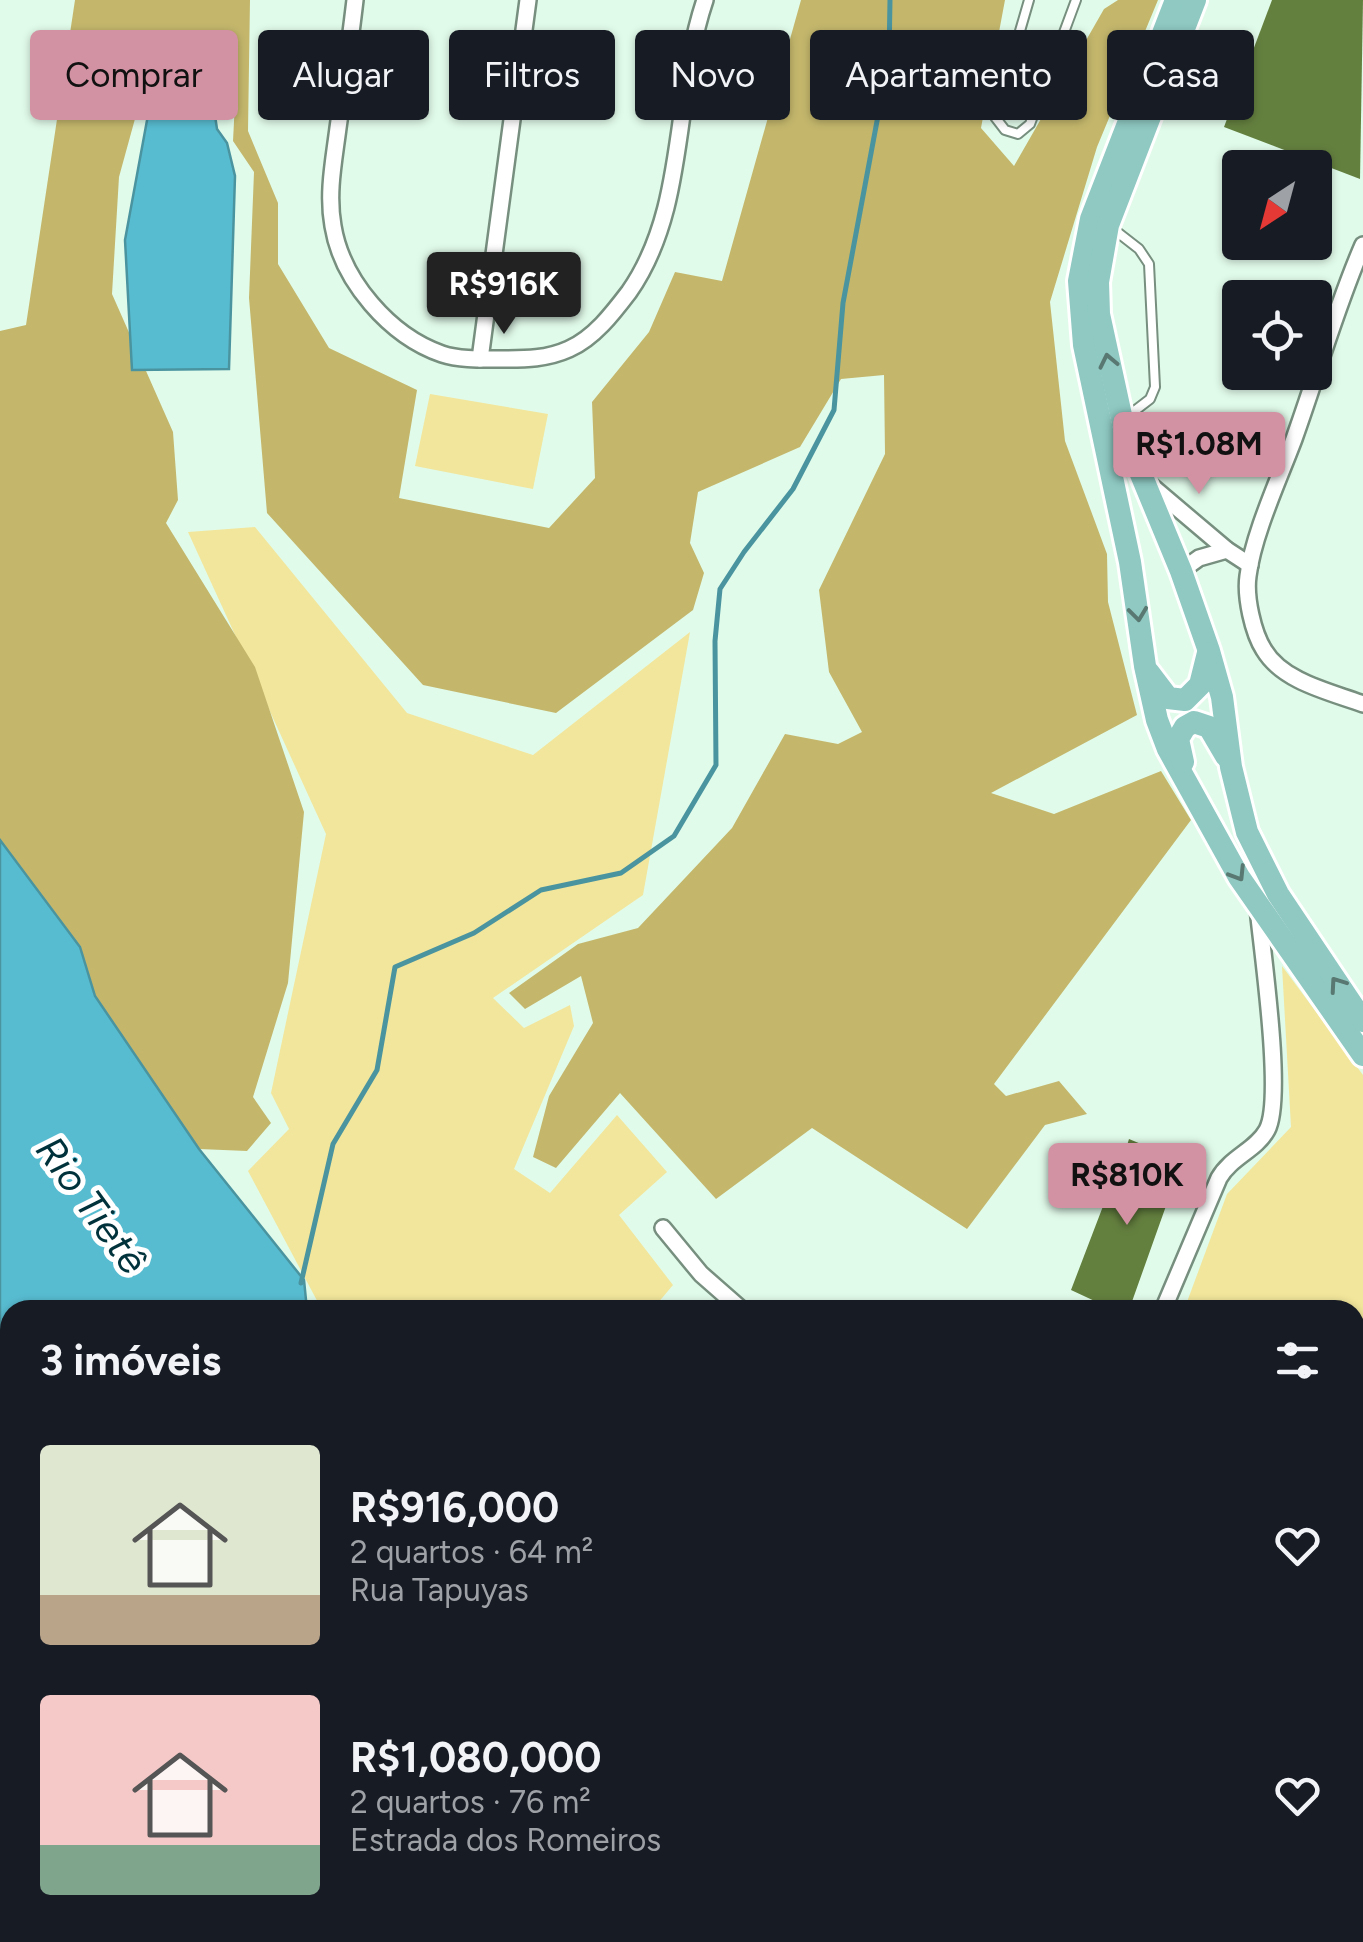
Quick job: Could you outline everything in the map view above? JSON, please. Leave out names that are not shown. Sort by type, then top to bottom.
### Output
[{"type":"main road","points":[[1176,0],[1090,220],[1080,280],[1084,345],[1130,562],[1156,720],[1176,768],[1258,906],[1363,1055]]},
{"type":"main road","points":[[1196,0],[1108,225],[1098,282],[1098,314],[1121,421],[1209,651],[1222,697],[1241,813],[1256,852],[1310,946],[1363,1022]]},
{"type":"main road","points":[[1145,666],[1168,698],[1185,700],[1200,685],[1209,651]]},
{"type":"main road","points":[[1190,790],[1178,739],[1185,727],[1194,722],[1209,727],[1232,767]]},
{"type":"street","points":[[356,0],[330,185],[333,228],[342,257],[356,284],[394,324],[424,346],[446,355],[534,360],[573,348],[612,313],[650,256],[663,214],[691,51],[705,0]]},
{"type":"street","points":[[480,359],[528,0]]},
{"type":"street","points":[[1363,245],[1250,565],[1249,598],[1264,650],[1277,665],[1302,681],[1363,704]]},
{"type":"street","points":[[1142,479],[1250,565]]},
{"type":"street","points":[[1181,571],[1199,558],[1227,550]]},
{"type":"street","points":[[1168,1300],[1218,1178],[1232,1160],[1260,1140],[1272,1116],[1274,1076],[1258,906]]},
{"type":"street","points":[[663,1228],[701,1274],[731,1300]]},
{"type":"lane","points":[[1030,0],[995,117],[1005,130],[1018,134],[1030,124],[1076,0]]},
{"type":"lane","points":[[1108,225],[1138,249],[1148,264],[1155,387],[1150,399],[1121,421]]},
{"type":"shaded area","points":[[75,0],[250,0],[248,131],[278,203],[278,264],[329,348],[417,390],[399,498],[549,528],[595,478],[592,402],[649,332],[675,272],[722,281],[767,120],[790,120],[790,39],[801,0],[1005,0],[999,30],[810,30],[810,120],[982,120],[981,128],[1014,166],[1040,120],[1087,120],[1087,39],[1104,9],[1118,0],[1158,0],[1146,30],[1107,30],[1108,120],[1050,302],[1065,441],[1107,554],[1108,602],[1137,715],[991,793],[1054,814],[1161,771],[1191,820],[994,1084],[1006,1096],[1059,1081],[1087,1114],[1045,1125],[967,1229],[812,1128],[716,1199],[620,1093],[556,1168],[533,1157],[549,1096],[593,1023],[581,976],[525,1009],[509,993],[578,944],[638,928],[732,828],[785,734],[838,744],[862,732],[829,672],[819,590],[885,454],[884,375],[841,379],[800,447],[698,492],[690,543],[704,573],[693,610],[556,713],[423,685],[267,513],[249,298],[254,172],[233,141],[234,120],[238,120],[238,30],[70,30]]},
{"type":"shaded area","points":[[57,120],[135,120],[119,177],[112,294],[173,432],[178,500],[166,523],[255,667],[304,812],[288,983],[253,1097],[271,1123],[247,1151],[199,1149],[95,996],[80,947],[0,840],[0,331],[26,325]]},
{"type":"shaded area","points":[[430,394],[548,414],[533,489],[415,466]]},
{"type":"shaded area","points":[[255,527],[407,713],[533,755],[690,632],[643,895],[493,998],[524,1028],[570,1005],[574,1026],[514,1169],[550,1193],[617,1115],[667,1172],[619,1215],[673,1285],[660,1300],[317,1300],[248,1171],[289,1129],[271,1093],[326,834],[188,532]]},
{"type":"shaded area","points":[[1282,966],[1363,1075],[1363,1300],[1188,1300],[1227,1194],[1291,1127]]},
{"type":"water","points":[[147,120],[216,120],[227,143],[235,176],[229,369],[132,370],[125,240]]},
{"type":"water","name":"Rio Tietê","points":[[0,840],[80,947],[95,996],[199,1149],[304,1280],[306,1300],[0,1300]]},
{"type":"building","points":[[1272,0],[1363,0],[1360,179],[1332,168],[1332,150],[1284,150],[1224,127],[1227,120],[1254,120],[1254,48]]},
{"type":"building","points":[[1129,1139],[1182,1161],[1133,1300],[1092,1300],[1071,1290],[1105,1201],[1109,1203]]},
{"type":"waterway","points":[[301,1283],[333,1144],[377,1070],[395,967],[474,933],[541,890],[621,873],[674,836],[716,765],[715,641],[720,589],[793,489],[834,410],[843,303],[889,57],[890,0]]}]
